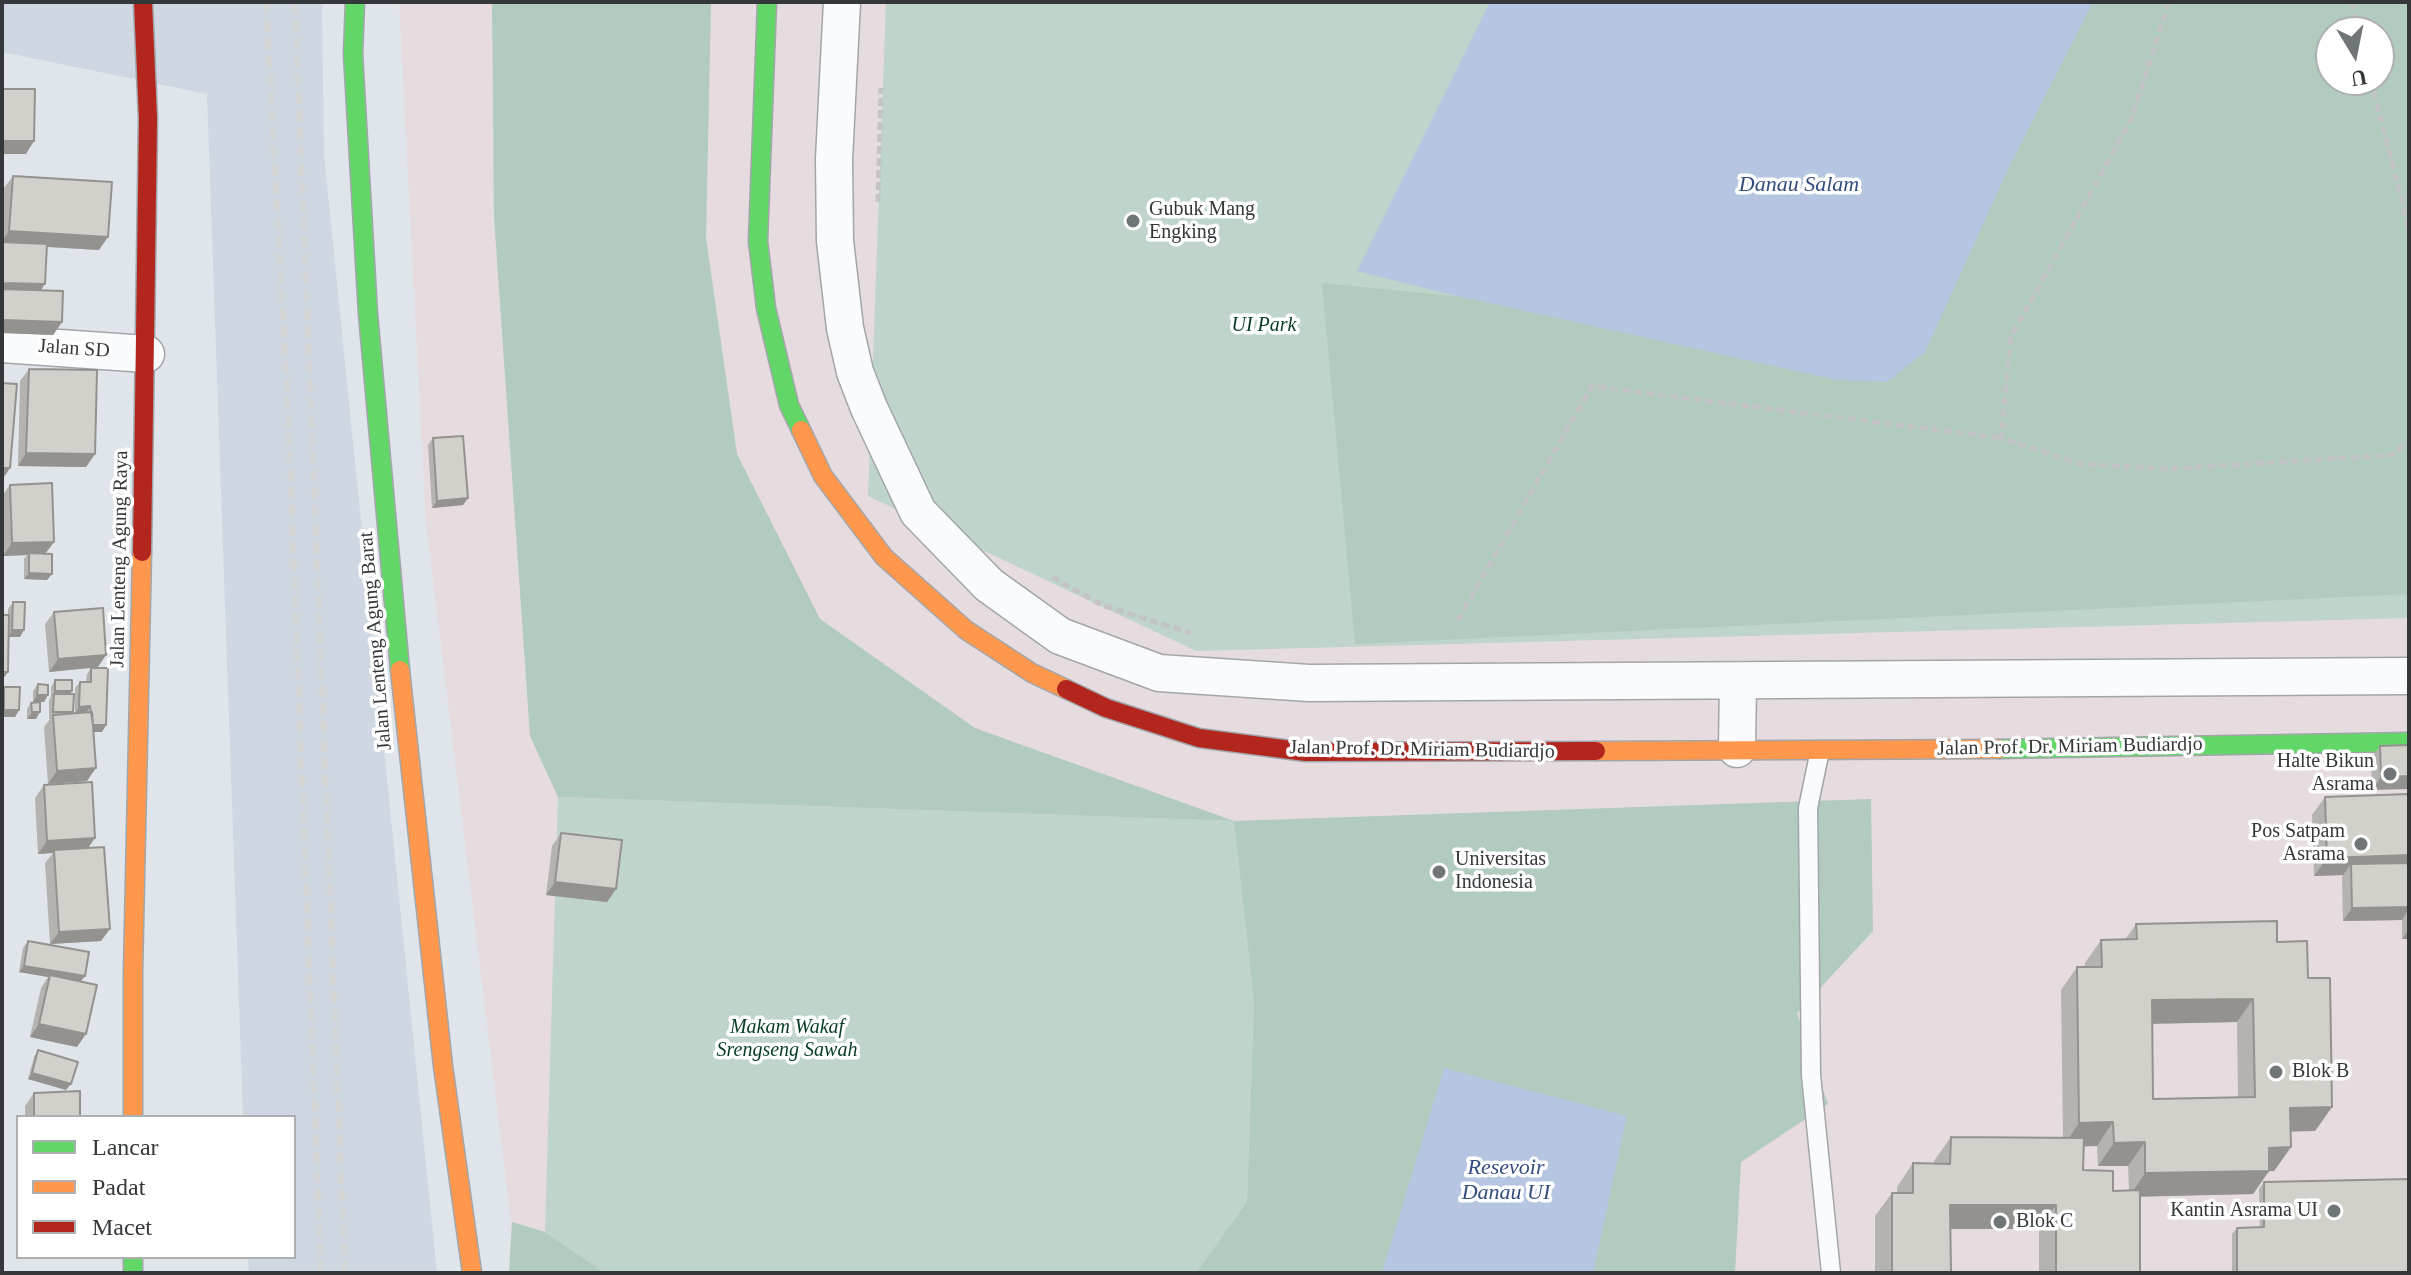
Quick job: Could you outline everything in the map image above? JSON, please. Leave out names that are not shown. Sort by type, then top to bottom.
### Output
[{"type":"main road","name":"Jalan Lenteng Agung Raya","points":[[133,1115],[146,354],[148,119],[143,2]]},
{"type":"main road","name":"Jalan Lenteng Agung Barat","points":[[355,2],[353,54],[368,314],[405,723],[443,1066],[472,1273]]},
{"type":"main road","name":"Jalan Prof. Dr. Miriam Budiardjo","points":[[767,2],[758,241],[766,308],[789,405],[823,476],[884,557],[966,630],[1032,673],[1106,708],[1199,738],[1306,752],[2058,749],[2409,742]]},
{"type":"street","points":[[842,2],[834,159],[835,241],[845,328],[855,372],[918,512],[989,585],[1060,636],[1159,673],[1309,683],[2409,676]]},
{"type":"street","name":"Jalan SD","points":[[2,344],[146,354]]},
{"type":"street","points":[[1737,749],[1738,682]]},
{"type":"lane","points":[[1820,748],[1808,808],[1811,1075],[1831,1273]]},
{"type":"path","points":[[2001,438],[2011,337],[2131,120],[2169,2]]},
{"type":"path","points":[[878,206],[881,82]]},
{"type":"path","points":[[2375,96],[2409,230]]},
{"type":"path","points":[[1458,620],[1592,386],[2001,438],[2081,464],[2169,469],[2390,455],[2409,442]]},
{"type":"path","points":[[1051,576],[1102,605],[1198,635]]},
{"type":"shaded area","points":[[2,2],[322,2],[324,155],[437,1273],[249,1273],[248,1259],[296,1259],[296,1115],[243,1115],[207,94],[2,52]]},
{"type":"shaded area","name":"Universitas Indonesia","points":[[399,2],[2409,2],[2409,1273],[509,1273],[511,1222],[426,522]]},
{"type":"green space","points":[[492,2],[711,2],[706,238],[737,454],[820,619],[975,728],[1234,821],[558,797],[530,736],[494,217]]},
{"type":"green space","name":"UI Park","points":[[886,2],[2409,2],[2409,618],[1196,651],[868,496]]},
{"type":"green space","points":[[2004,2],[2409,2],[2409,594],[1355,644],[1322,283],[1876,338]]},
{"type":"green space","name":"Makam Wakaf Srengseng Sawah","points":[[558,797],[1234,821],[1254,1000],[1247,1202],[1196,1273],[605,1273],[545,1232]]},
{"type":"green space","points":[[1871,799],[1873,931],[1797,1013],[1828,1104],[1741,1162],[1735,1273],[1196,1273],[1247,1202],[1254,1001],[1234,821]]},
{"type":"green space","points":[[512,1222],[545,1232],[605,1273],[509,1273]]},
{"type":"water","name":"Danau Salam","points":[[1490,2],[2093,2],[2009,167],[1925,352],[1887,382],[1837,380],[1357,271]]},
{"type":"water","name":"Resevoir Danau UI","points":[[1444,1068],[1627,1116],[1593,1273],[1382,1273]]},
{"type":"building","points":[[2,89],[35,89],[34,141],[2,141]]},
{"type":"building","points":[[13,176],[112,182],[108,237],[9,231]]},
{"type":"building","points":[[2,242],[47,244],[45,284],[2,283]]},
{"type":"building","points":[[2,289],[63,291],[62,322],[2,320]]},
{"type":"building","points":[[29,369],[97,370],[95,454],[26,453]]},
{"type":"building","points":[[2,383],[17,384],[10,468],[2,468]]},
{"type":"building","points":[[463,436],[468,498],[437,501],[433,438]]},
{"type":"building","points":[[52,483],[54,542],[12,543],[10,485]]},
{"type":"building","points":[[29,553],[52,554],[52,574],[29,573]]},
{"type":"building","points":[[13,602],[25,602],[24,630],[12,630]]},
{"type":"building","points":[[103,608],[106,655],[58,659],[54,612]]},
{"type":"building","points":[[2,615],[9,615],[8,672],[2,672]]},
{"type":"building","points":[[91,668],[108,668],[106,725],[93,725],[90,706],[79,707],[80,682],[91,682]]},
{"type":"building","points":[[55,680],[72,680],[72,691],[55,691]]},
{"type":"building","points":[[38,684],[48,685],[48,695],[37,695]]},
{"type":"building","points":[[4,687],[20,687],[19,710],[4,710]]},
{"type":"building","points":[[54,694],[74,694],[73,712],[53,712]]},
{"type":"building","points":[[40,702],[40,712],[32,712],[31,703]]},
{"type":"building","points":[[92,712],[96,768],[57,771],[53,715]]},
{"type":"building","points":[[2409,745],[2409,776],[2381,777],[2380,746]]},
{"type":"building","points":[[92,782],[95,838],[47,841],[44,785]]},
{"type":"building","name":"Pos Satpam Asrama","points":[[2409,794],[2409,855],[2327,858],[2325,797]]},
{"type":"building","points":[[561,833],[622,840],[616,889],[555,882]]},
{"type":"building","points":[[104,847],[110,929],[59,932],[54,850]]},
{"type":"building","points":[[2409,863],[2409,907],[2352,908],[2351,864]]},
{"type":"building","name":"Blok B","points":[[2277,921],[2277,942],[2307,941],[2308,978],[2330,978],[2332,1107],[2290,1108],[2291,1147],[2269,1148],[2269,1171],[2145,1173],[2145,1142],[2114,1143],[2113,1122],[2079,1123],[2077,967],[2102,967],[2101,940],[2137,939],[2136,924]],"holes":[[[2253,999],[2255,1097],[2153,1099],[2152,1000]]]},
{"type":"building","points":[[28,941],[89,952],[85,976],[24,966]]},
{"type":"building","points":[[50,975],[97,985],[86,1034],[39,1024]]},
{"type":"building","points":[[38,1050],[78,1062],[71,1084],[32,1073]]},
{"type":"building","points":[[80,1091],[80,1115],[34,1115],[34,1093]]},
{"type":"building","name":"Blok C","points":[[1951,1137],[2084,1138],[2083,1170],[2113,1171],[2113,1191],[2140,1190],[2140,1273],[2056,1273],[2056,1205],[1950,1205],[1951,1273],[1892,1273],[1892,1193],[1913,1193],[1913,1163],[1950,1164]]},
{"type":"building","name":"Kantin Asrama UI","points":[[2409,1179],[2409,1273],[2237,1273],[2237,1228],[2264,1227],[2264,1182]]},
{"type":"railway","points":[[266,2],[288,411],[321,1273]]},
{"type":"railway","points":[[295,2],[345,1273]]},
{"type":"traffic: fast","points":[[355,2],[353,54],[368,314],[400,670]]},
{"type":"traffic: fast","points":[[767,2],[758,241],[766,308],[789,405],[801,430]]},
{"type":"traffic: fast","points":[[1999,749],[2409,742]]},
{"type":"traffic: fast","points":[[133,1259],[133,1273]]},
{"type":"traffic: slow","points":[[801,430],[823,476],[884,557],[966,630],[1032,673],[1066,689]]},
{"type":"traffic: slow","points":[[133,1115],[142,552]]},
{"type":"traffic: slow","points":[[400,670],[443,1066],[472,1273]]},
{"type":"traffic: slow","points":[[1596,751],[1999,749]]},
{"type":"traffic: jam","points":[[142,552],[148,119],[143,2]]},
{"type":"traffic: jam","points":[[1066,689],[1106,708],[1199,738],[1306,752],[1596,751]]},
{"type":"place","name":"Gubuk Mang Engking","points":[[1133,221]]},
{"type":"place","name":"Halte Bikun Asrama","points":[[2390,774]]},
{"type":"place","name":"Pos Satpam Asrama","points":[[2361,844]]},
{"type":"place","name":"Universitas Indonesia","points":[[1439,872]]},
{"type":"place","name":"Blok B","points":[[2276,1072]]},
{"type":"place","name":"Kantin Asrama UI","points":[[2334,1211]]},
{"type":"place","name":"Blok C","points":[[2000,1222]]}]
